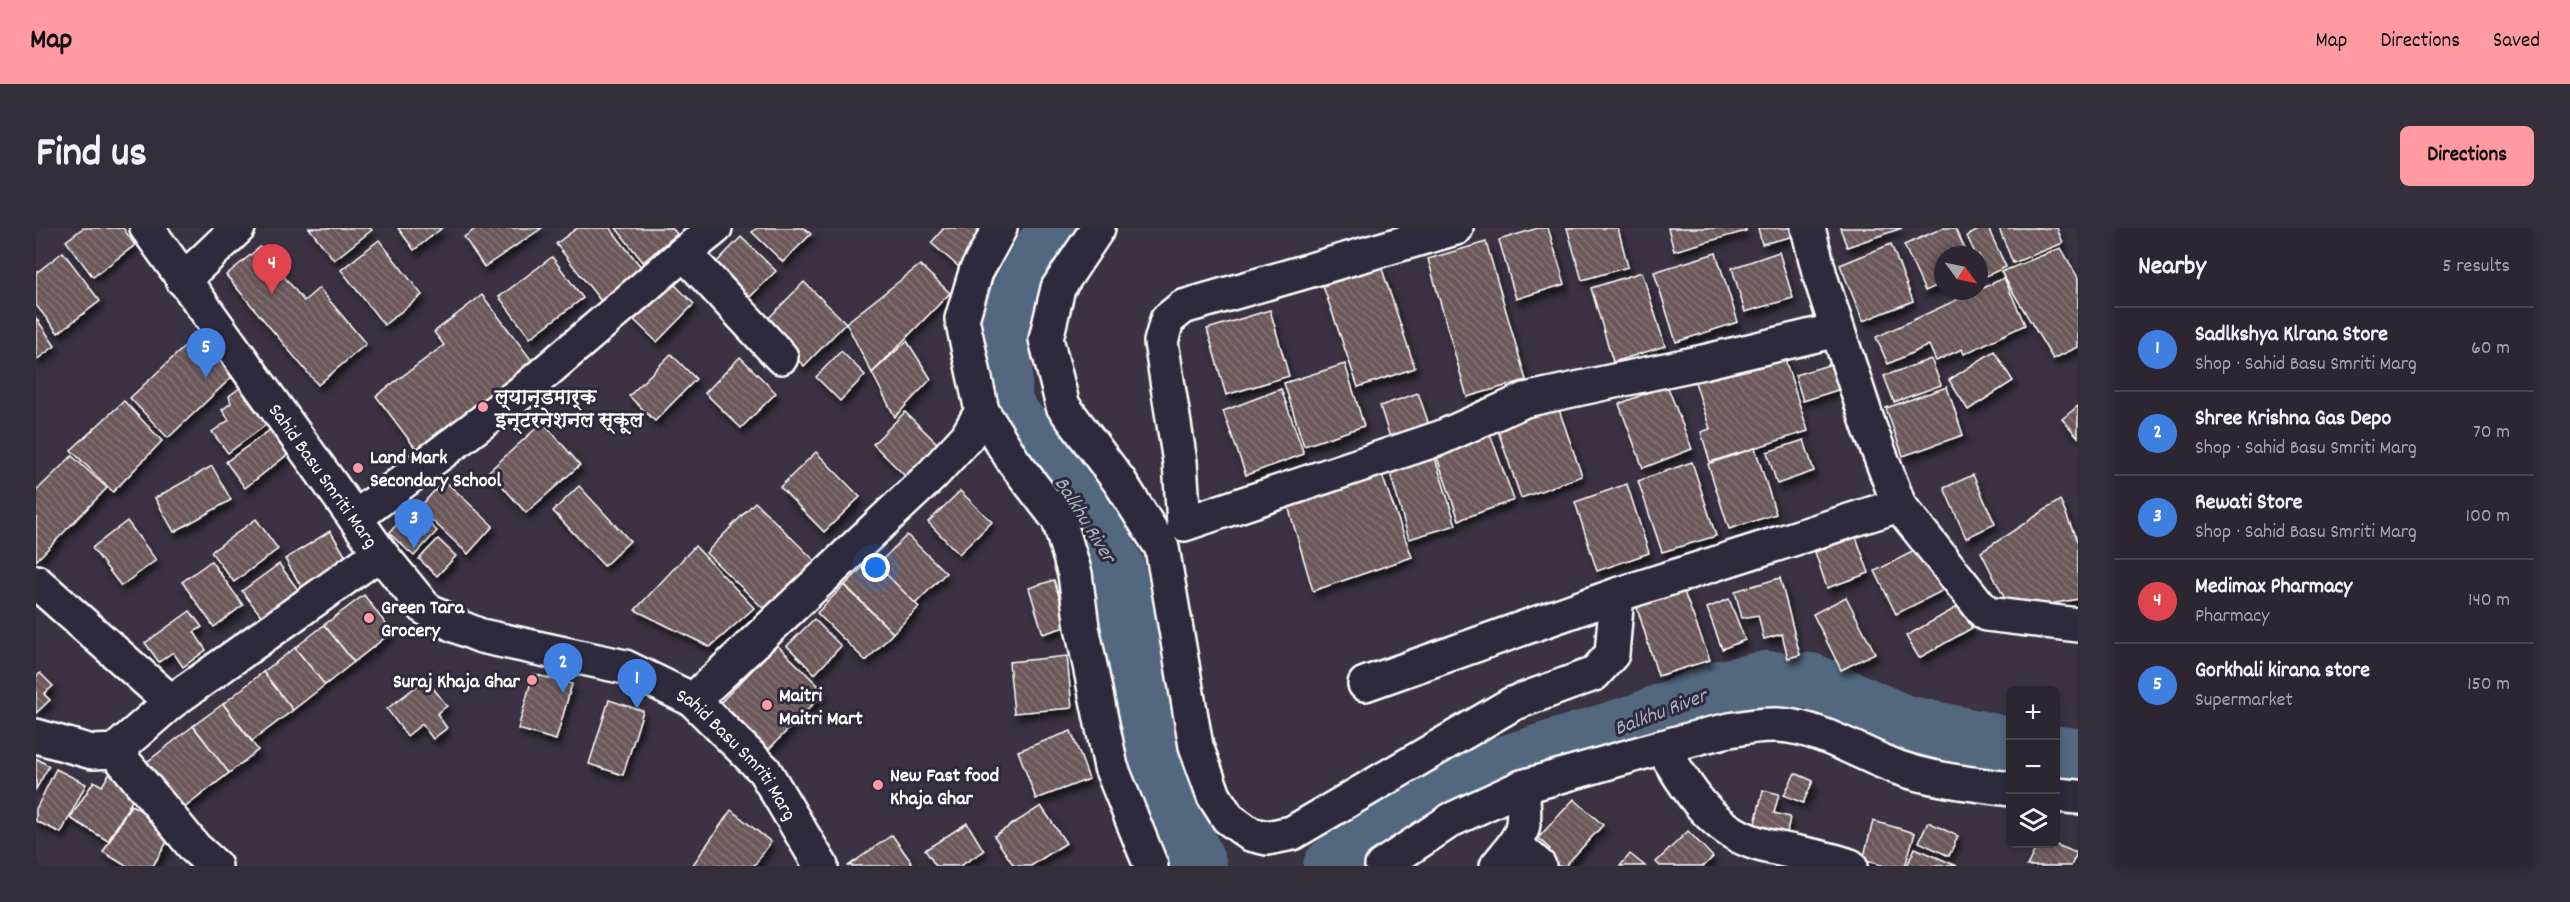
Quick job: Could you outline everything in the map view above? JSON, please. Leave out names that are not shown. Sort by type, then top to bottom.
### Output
[{"type":"street","name":"Sahid Basu Smriti Marg","points":[[147,228],[380,553],[425,608],[454,625],[481,636],[625,667],[693,700],[764,770],[821,866]]},
{"type":"street","points":[[183,280],[238,228]]},
{"type":"street","points":[[355,518],[522,392],[715,228]]},
{"type":"street","points":[[1000,228],[976,272],[962,319],[982,411],[1014,462],[1059,520],[1075,574],[1082,627],[1111,767],[1151,866]]},
{"type":"street","points":[[1098,228],[1058,288],[1046,339],[1063,406],[1120,482],[1162,548],[1196,746],[1214,796],[1228,818],[1250,834],[1267,838],[1292,833],[1512,704],[1594,675],[1612,654],[1617,595]]},
{"type":"street","points":[[1184,524],[1180,462],[1161,342],[1167,320],[1182,307],[1456,228]]},
{"type":"street","points":[[1808,228],[1838,330],[1899,505],[1986,614],[2078,625]]},
{"type":"street","points":[[684,253],[781,357]]},
{"type":"street","points":[[1162,548],[1184,524],[1440,438],[1525,400],[1693,365],[1838,330]]},
{"type":"street","points":[[693,700],[932,475],[967,437],[982,411]]},
{"type":"street","points":[[1365,684],[1617,595],[1899,505]]},
{"type":"street","points":[[36,736],[93,752],[115,751],[171,702],[380,553]]},
{"type":"street","points":[[36,582],[171,702]]},
{"type":"street","points":[[1382,866],[1451,820],[1522,788],[1662,747],[1732,731],[1778,725],[1806,730],[1899,768],[1946,779],[2006,788]]},
{"type":"street","points":[[1662,747],[1681,779],[1707,812],[1729,831],[1756,843],[1826,857],[1850,866]]},
{"type":"street","points":[[115,751],[195,848],[215,866]]},
{"type":"street","points":[[1522,788],[1525,824],[1506,855],[1539,866]]},
{"type":"street","points":[[2060,795],[2078,797]]},
{"type":"building","points":[[83,228],[123,228],[135,245],[93,277],[66,241]]},
{"type":"building","points":[[309,228],[370,228],[372,230],[334,260]]},
{"type":"building","points":[[398,228],[442,228],[414,250]]},
{"type":"building","points":[[477,228],[542,228],[484,267],[464,237]]},
{"type":"building","points":[[577,228],[610,228],[645,272],[604,305],[556,244]]},
{"type":"building","points":[[616,228],[672,228],[677,234],[643,262]]},
{"type":"building","points":[[757,228],[804,228],[811,234],[783,262],[752,232]]},
{"type":"building","points":[[944,228],[991,228],[959,267],[931,243]]},
{"type":"building","points":[[1538,228],[1548,228],[1565,284],[1516,299],[1499,240]]},
{"type":"building","points":[[1567,228],[1618,228],[1628,267],[1582,280]]},
{"type":"building","points":[[1668,228],[1746,228],[1746,231],[1674,251]]},
{"type":"building","points":[[1758,228],[1793,228],[1795,236],[1762,244]]},
{"type":"building","points":[[1840,228],[1902,228],[1847,247]]},
{"type":"building","points":[[1943,228],[1955,228],[1964,246],[1934,246],[1934,287],[1925,291],[1904,245]]},
{"type":"building","points":[[1982,228],[1988,228],[2006,267],[1988,275],[1988,246],[1972,246],[1967,236]]},
{"type":"building","points":[[1999,228],[2057,228],[2063,243],[2013,263]]},
{"type":"building","points":[[741,237],[776,271],[744,303],[709,270]]},
{"type":"building","points":[[379,240],[422,295],[384,325],[341,270]]},
{"type":"building","points":[[1486,242],[1526,380],[1467,397],[1428,259]]},
{"type":"building","points":[[1891,244],[1913,301],[1863,321],[1840,265]]},
{"type":"building","points":[[260,247],[304,301],[319,288],[366,344],[318,385],[226,275]]},
{"type":"building","points":[[2061,248],[2078,278],[2078,347],[2053,359],[2001,272]]},
{"type":"building","points":[[63,252],[100,301],[58,333],[36,305],[36,273]]},
{"type":"building","points":[[1779,252],[1793,298],[1745,312],[1732,268]]},
{"type":"building","points":[[1716,253],[1738,322],[1676,342],[1654,272]]},
{"type":"building","points":[[552,257],[583,298],[530,338],[499,297]]},
{"type":"building","points":[[920,265],[950,293],[872,373],[846,323]]},
{"type":"building","points":[[1381,266],[1415,368],[1358,387],[1323,286]]},
{"type":"building","points":[[1642,272],[1665,346],[1613,362],[1591,288]]},
{"type":"building","points":[[666,276],[694,304],[657,342],[628,314]]},
{"type":"building","points":[[2004,278],[2025,325],[1964,354],[1962,349],[1936,361],[1929,345],[1888,364],[1876,337],[1956,300],[1988,300],[1988,285]]},
{"type":"building","points":[[804,282],[846,323],[804,366],[762,325]]},
{"type":"building","points":[[482,295],[536,366],[419,453],[376,396],[444,345],[434,332]]},
{"type":"building","points":[[1270,310],[1289,376],[1226,395],[1207,329]]},
{"type":"building","points":[[36,318],[55,346],[36,360]]},
{"type":"building","points":[[197,335],[234,375],[168,438],[130,398]]},
{"type":"building","points":[[907,341],[931,379],[895,417],[872,373]]},
{"type":"building","points":[[1782,350],[1808,431],[1710,462],[1701,432],[1710,429],[1694,379]]},
{"type":"building","points":[[841,351],[865,375],[840,401],[816,377]]},
{"type":"building","points":[[1994,351],[2013,381],[1968,410],[1949,380]]},
{"type":"building","points":[[671,354],[696,379],[655,421],[629,396]]},
{"type":"building","points":[[740,357],[776,393],[741,428],[705,393]]},
{"type":"building","points":[[1931,359],[1941,385],[1894,402],[1884,376]]},
{"type":"building","points":[[1842,361],[1850,386],[1803,401],[1795,375]]},
{"type":"building","points":[[1345,364],[1364,426],[1304,446],[1284,383]]},
{"type":"building","points":[[248,382],[275,418],[228,453],[212,432],[229,420],[222,410],[231,403],[229,396]]},
{"type":"building","points":[[1667,385],[1692,449],[1643,468],[1619,404]]},
{"type":"building","points":[[1947,387],[1963,435],[1903,456],[1886,408]]},
{"type":"building","points":[[1281,389],[1304,454],[1246,475],[1223,411]]},
{"type":"building","points":[[1418,393],[1432,433],[1393,447],[1380,406]]},
{"type":"building","points":[[124,401],[162,441],[113,492],[71,450]]},
{"type":"building","points":[[1556,401],[1582,476],[1521,498],[1495,422]]},
{"type":"building","points":[[2078,406],[2078,437],[2062,419]]},
{"type":"building","points":[[905,412],[939,445],[907,478],[873,444]]},
{"type":"building","points":[[543,422],[580,465],[526,513],[489,471]]},
{"type":"building","points":[[274,427],[292,451],[245,488],[226,462]]},
{"type":"building","points":[[1490,434],[1514,500],[1459,520],[1436,455]]},
{"type":"building","points":[[1804,440],[1814,471],[1777,484],[1767,452]]},
{"type":"building","points":[[1755,448],[1776,514],[1729,529],[1708,464]]},
{"type":"building","points":[[816,452],[860,497],[824,532],[780,487]]},
{"type":"building","points":[[1434,455],[1456,525],[1409,539],[1389,469]]},
{"type":"building","points":[[72,456],[107,488],[36,561],[36,491]]},
{"type":"building","points":[[1692,462],[1716,536],[1662,552],[1638,481]]},
{"type":"building","points":[[212,466],[231,500],[174,532],[155,498]]},
{"type":"building","points":[[1380,470],[1412,557],[1313,591],[1286,499]]},
{"type":"building","points":[[1973,475],[1995,524],[1966,538],[1944,488]]},
{"type":"building","points":[[444,480],[493,526],[468,554],[419,508]]},
{"type":"building","points":[[1627,484],[1649,553],[1597,571],[1575,502]]},
{"type":"building","points":[[579,486],[630,541],[604,566],[553,511]]},
{"type":"building","points":[[960,491],[992,522],[959,554],[928,522]]},
{"type":"building","points":[[2060,500],[2078,543],[2078,599],[2011,611],[1981,552]]},
{"type":"building","points":[[755,502],[815,561],[766,611],[706,553]]},
{"type":"building","points":[[413,507],[437,531],[414,556],[389,533]]},
{"type":"building","points":[[256,519],[278,549],[234,582],[211,552]]},
{"type":"building","points":[[127,521],[156,560],[121,586],[92,548]]},
{"type":"building","points":[[330,531],[348,560],[302,588],[285,559]]},
{"type":"building","points":[[907,535],[946,573],[915,604],[877,565]]},
{"type":"building","points":[[1856,537],[1869,573],[1827,588],[1815,552]]},
{"type":"building","points":[[438,539],[456,556],[437,576],[419,559]]},
{"type":"building","points":[[695,546],[754,608],[710,647],[635,610]]},
{"type":"building","points":[[1920,548],[1942,591],[1896,614],[1875,571]]},
{"type":"building","points":[[871,559],[919,607],[893,633],[845,585]]},
{"type":"building","points":[[211,561],[243,605],[214,627],[182,582]]},
{"type":"building","points":[[279,564],[305,599],[269,626],[242,591]]},
{"type":"building","points":[[1780,578],[1800,655],[1788,658],[1782,634],[1764,639],[1758,615],[1742,618],[1735,591]]},
{"type":"building","points":[[1054,580],[1068,626],[1043,634],[1029,588]]},
{"type":"building","points":[[844,585],[893,633],[866,661],[817,613]]},
{"type":"building","points":[[1684,592],[1710,660],[1658,676],[1636,604]]},
{"type":"building","points":[[364,595],[392,632],[354,662],[324,625]]},
{"type":"building","points":[[1846,597],[1875,653],[1841,670],[1813,614]]},
{"type":"building","points":[[1729,599],[1745,640],[1722,649],[1707,608]]},
{"type":"building","points":[[1959,606],[1972,628],[1919,658],[1906,636]]},
{"type":"building","points":[[190,611],[202,627],[194,632],[206,650],[183,667],[173,652],[159,662],[145,643]]},
{"type":"building","points":[[814,619],[841,646],[815,674],[787,646]]},
{"type":"building","points":[[324,625],[354,662],[325,685],[295,648]]},
{"type":"building","points":[[777,645],[825,692],[769,749],[721,702]]},
{"type":"building","points":[[295,648],[325,685],[293,710],[263,672]]},
{"type":"building","points":[[1067,656],[1072,708],[1014,713],[1009,662]]},
{"type":"building","points":[[263,672],[293,710],[252,741],[223,704]]},
{"type":"building","points":[[40,673],[53,686],[44,694],[50,700],[36,713],[36,677]]},
{"type":"building","points":[[533,674],[572,684],[556,740],[518,729]]},
{"type":"building","points":[[426,679],[447,706],[437,714],[447,728],[433,739],[422,724],[407,736],[387,709]]},
{"type":"building","points":[[609,700],[643,711],[623,775],[589,764]]},
{"type":"building","points":[[223,704],[258,750],[229,773],[193,726]]},
{"type":"building","points":[[193,726],[229,773],[183,809],[147,762]]},
{"type":"building","points":[[1071,731],[1089,779],[1036,799],[1018,751]]},
{"type":"building","points":[[36,758],[49,766],[36,789]]},
{"type":"building","points":[[56,769],[86,784],[61,833],[36,821],[36,809]]},
{"type":"building","points":[[111,771],[139,789],[108,841],[70,818],[94,781],[102,786]]},
{"type":"building","points":[[1795,773],[1813,781],[1803,803],[1784,795]]},
{"type":"building","points":[[1763,790],[1779,794],[1774,813],[1790,817],[1785,843],[1752,836]]},
{"type":"building","points":[[1574,799],[1603,825],[1565,866],[1552,866],[1542,857],[1550,849],[1538,838]]},
{"type":"building","points":[[131,805],[174,830],[153,866],[126,866],[103,852]]},
{"type":"building","points":[[1041,806],[1066,843],[1031,866],[1014,866],[994,836]]},
{"type":"building","points":[[731,810],[771,842],[754,866],[692,866]]},
{"type":"building","points":[[1873,821],[1915,833],[1905,866],[1885,866],[1863,860]]},
{"type":"building","points":[[1928,822],[1958,836],[1949,856],[1919,842]]},
{"type":"building","points":[[967,823],[984,851],[960,866],[936,866],[925,850]]},
{"type":"building","points":[[1688,831],[1713,857],[1704,866],[1660,866],[1656,862]]},
{"type":"building","points":[[892,835],[912,863],[909,866],[848,866]]},
{"type":"building","points":[[2060,846],[2077,853],[2071,866],[2027,866],[2036,848]]},
{"type":"building","points":[[1915,848],[1957,866],[1907,866]]},
{"type":"building","points":[[1630,854],[1645,866],[1620,866]]},
{"type":"waterway","name":"Balkhu River","points":[[1059,228],[1043,248],[1005,320],[1004,405],[1083,507],[1117,568],[1155,764],[1199,866]]},
{"type":"waterway","name":"Balkhu River","points":[[1331,866],[1402,812],[1456,779],[1639,721],[1716,689],[1766,679],[1811,681],[1904,723],[2006,744]]},
{"type":"waterway","name":"Balkhu River","points":[[2060,754],[2078,756]]},
{"type":"place","name":"Medimax Pharmacy","points":[[272,294]]},
{"type":"place","name":"Gorkhali kirana store","points":[[206,378]]},
{"type":"place","name":"ल्यान्डमार्क इन्टरनेशनल स्कूल","points":[[483,407]]},
{"type":"place","name":"Land Mark Secondary School","points":[[358,468]]},
{"type":"place","name":"Rewati Store","points":[[414,549]]},
{"type":"place","name":"Green Tara Grocery","points":[[369,618]]},
{"type":"place","name":"Suraj Khaja Ghar","points":[[532,680]]},
{"type":"place","name":"Shree Krishna Gas Depo","points":[[563,693]]},
{"type":"place","name":"Maitri Maitri Mart","points":[[767,705]]},
{"type":"place","name":"Sadlkshya Klrana Store","points":[[637,709]]},
{"type":"place","name":"New Fast food Khaja Ghar","points":[[878,785]]}]
